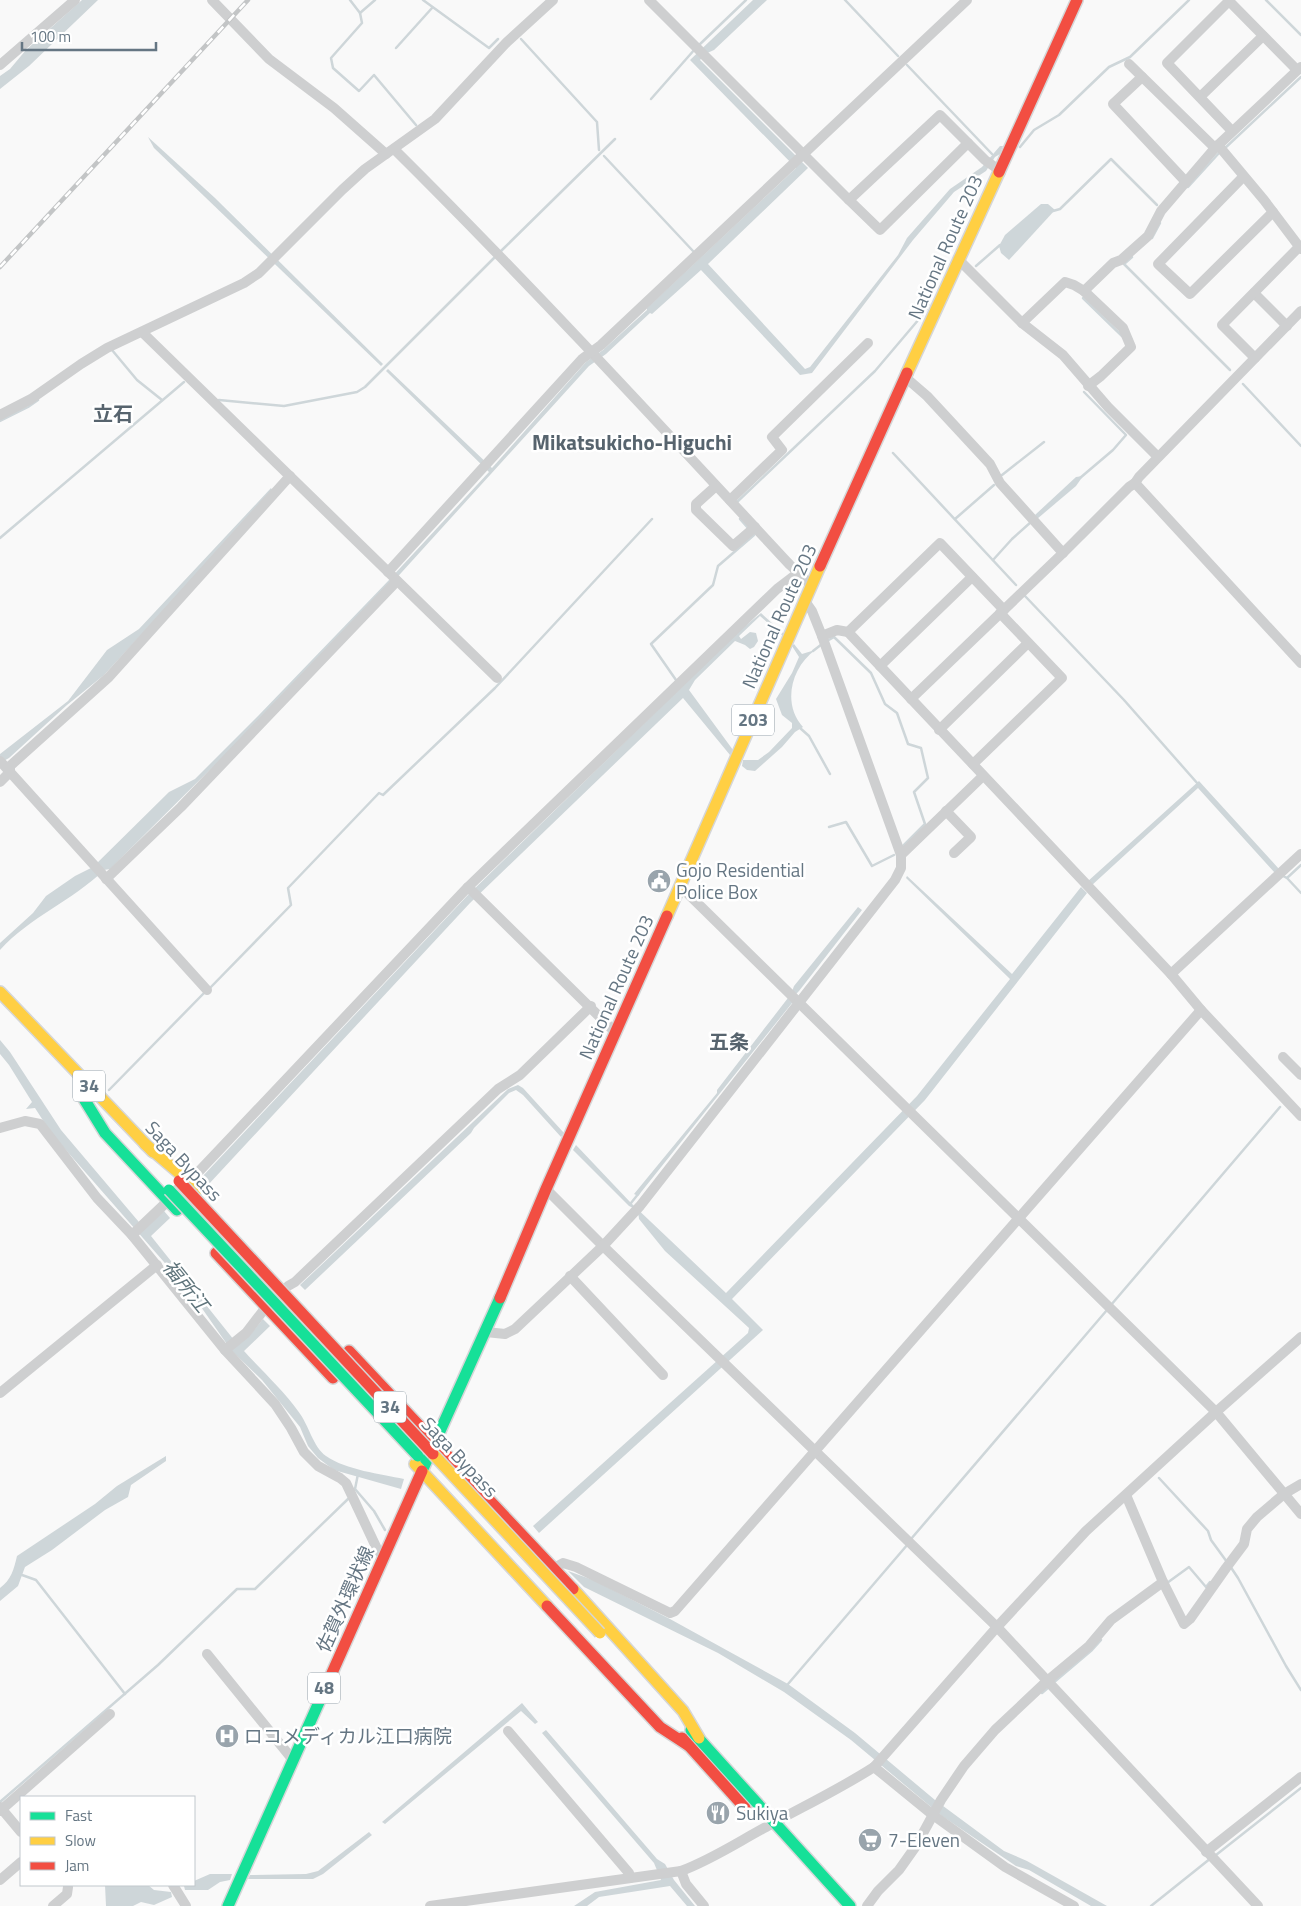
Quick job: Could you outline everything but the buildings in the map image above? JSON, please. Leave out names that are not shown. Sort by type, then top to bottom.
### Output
[{"type":"main road","name":"National Route 203","points":[[435,1442],[486,1332],[546,1189],[806,601],[811,584],[958,259],[992,166],[1075,4]]},
{"type":"main road","name":"Saga Bypass","points":[[0,992],[145,1144],[185,1181],[596,1637],[689,1746],[761,1825]]},
{"type":"main road","name":"Saga Bypass","points":[[78,1091],[169,1195],[596,1637],[699,1738],[850,1906]]},
{"type":"main road","points":[[185,1181],[288,1286],[435,1442]]},
{"type":"main road","points":[[169,1195],[266,1307],[422,1471]]},
{"type":"main road","name":"203","points":[[422,1471],[435,1442]]},
{"type":"main road","name":"34","points":[[435,1442],[554,1568],[683,1711],[699,1738]]},
{"type":"main road","name":"34","points":[[422,1471],[660,1727],[689,1746]]},
{"type":"main road","name":"佐賀外環状線","points":[[228,1906],[422,1471]]},
{"type":"main road","points":[[796,1864],[835,1906]]},
{"type":"street","points":[[0,65],[75,0]]},
{"type":"street","points":[[212,0],[269,59],[390,152],[492,247],[518,277],[601,362],[730,500],[751,530],[811,584]]},
{"type":"street","points":[[0,415],[31,399],[107,348],[244,283],[258,273],[365,169],[435,119],[507,42],[553,0]]},
{"type":"street","points":[[649,0],[880,230],[968,143]]},
{"type":"street","points":[[388,572],[591,352],[791,168],[968,0]]},
{"type":"street","points":[[1064,0],[1075,4]]},
{"type":"street","points":[[1084,291],[1113,263],[1121,260],[1148,236],[1161,211],[1186,182],[1219,149],[1232,131],[1299,68],[1263,36],[1230,1],[1167,62],[1232,131]]},
{"type":"street","points":[[1200,97],[1263,36]]},
{"type":"street","points":[[1129,64],[1219,149],[1273,212],[1300,248],[1222,325],[1255,358]]},
{"type":"street","points":[[1142,77],[1113,104],[1186,182]]},
{"type":"street","points":[[849,200],[940,114],[992,166]]},
{"type":"street","points":[[1243,176],[1158,264],[1190,294],[1273,212]]},
{"type":"street","points":[[958,259],[1022,323],[1063,355],[1088,386],[1158,457]]},
{"type":"street","points":[[1022,323],[1065,282],[1084,291],[1123,328],[1131,347],[1088,386]]},
{"type":"street","points":[[1254,293],[1286,326]]},
{"type":"street","points":[[911,699],[1135,483],[1158,457],[1301,311]]},
{"type":"street","points":[[142,332],[497,678]]},
{"type":"street","points":[[730,500],[782,450],[772,437],[868,343]]},
{"type":"street","points":[[905,377],[927,396],[990,464],[1000,483],[1063,553]]},
{"type":"street","points":[[4,766],[10,766],[109,677],[290,476]]},
{"type":"street","points":[[1135,483],[1301,663]]},
{"type":"street","points":[[716,486],[696,504],[696,510],[733,546],[751,530]]},
{"type":"street","points":[[848,632],[940,543],[972,577],[1028,643],[1062,678],[973,764]]},
{"type":"street","points":[[132,1235],[468,887],[769,596],[798,573]]},
{"type":"street","points":[[880,666],[972,577]]},
{"type":"street","points":[[104,877],[181,807],[397,581]]},
{"type":"street","points":[[486,1332],[505,1334],[515,1329],[603,1246],[637,1209],[798,1001],[895,880],[901,868],[902,855],[822,636],[806,601]]},
{"type":"street","points":[[822,636],[838,630],[848,632],[1171,974],[1200,1010],[1301,1116]]},
{"type":"street","points":[[939,730],[1028,643]]},
{"type":"street","points":[[0,782],[4,766]]},
{"type":"street","points":[[4,766],[207,990]]},
{"type":"street","points":[[902,855],[983,776]]},
{"type":"street","points":[[946,811],[971,837],[954,854]]},
{"type":"street","points":[[1171,974],[1301,854]]},
{"type":"street","points":[[680,886],[1216,1412],[1301,1514]]},
{"type":"street","points":[[468,887],[480,901],[591,1006],[616,1033]]},
{"type":"street","points":[[288,1286],[295,1282],[498,1089],[520,1075],[591,1006]]},
{"type":"street","points":[[554,1568],[564,1564],[576,1568],[670,1613],[676,1610],[1200,1010]]},
{"type":"street","points":[[1283,1057],[1301,1075]]},
{"type":"street","points":[[0,1128],[24,1121],[40,1124],[97,1198],[132,1235],[225,1350],[275,1404],[304,1452],[312,1460],[346,1483],[378,1551],[384,1554]]},
{"type":"street","points":[[546,1189],[997,1627],[1258,1906]]},
{"type":"street","points":[[0,1392],[157,1265]]},
{"type":"street","points":[[570,1276],[663,1375]]},
{"type":"street","points":[[225,1350],[246,1333],[266,1307]]},
{"type":"street","points":[[430,1906],[676,1872],[703,1863],[761,1825],[774,1822],[850,1783],[874,1767],[997,1627],[1086,1531],[1301,1337]]},
{"type":"street","points":[[1126,1495],[1184,1624],[1190,1619],[1244,1544],[1247,1528],[1284,1494],[1301,1484]]},
{"type":"street","points":[[867,1906],[878,1891],[900,1870],[916,1846],[941,1800],[964,1766],[995,1730],[1047,1681],[1089,1646],[1111,1620],[1165,1585]]},
{"type":"street","points":[[207,1654],[292,1760]]},
{"type":"street","points":[[20,1831],[1,1809],[110,1714]]},
{"type":"street","points":[[508,1730],[630,1874],[630,1878]]},
{"type":"street","points":[[874,1767],[933,1815],[1005,1867],[1067,1904]]},
{"type":"street","points":[[1206,1852],[1301,1777]]},
{"type":"street","points":[[0,1880],[20,1863]]},
{"type":"street","points":[[676,1872],[704,1906]]},
{"type":"street","points":[[53,1906],[67,1894],[70,1886]]},
{"type":"street","points":[[174,1886],[186,1906]]},
{"type":"water","points":[[82,0],[98,0],[29,66],[0,89],[0,76],[10,69],[26,50]]},
{"type":"water","points":[[753,0],[767,0],[714,50],[705,54],[700,60],[808,168],[708,264],[805,369],[810,367],[898,255],[907,238],[950,189],[982,167],[1000,146],[1003,146],[1000,154],[995,157],[986,171],[954,192],[913,240],[812,373],[800,375],[701,270],[652,314],[650,313],[606,354],[589,366],[392,583],[263,717],[110,869],[104,870],[92,881],[24,928],[0,950],[0,943],[33,913],[46,896],[75,876],[93,867],[169,792],[195,779],[389,580],[489,472],[386,371],[388,369],[492,468],[586,362],[603,350],[647,310],[796,168],[690,60]]},
{"type":"water","points":[[148,137],[215,198],[383,364],[381,366],[154,148]]},
{"type":"water","points":[[1041,204],[1048,204],[1055,210],[1009,260],[1001,253],[999,246],[1005,235]]},
{"type":"water","points":[[1083,476],[1076,486],[1037,519],[1035,515],[1076,477]]},
{"type":"water","points":[[271,488],[273,492],[104,675],[67,705],[9,758],[0,763],[0,754],[68,701],[107,650],[139,629]]},
{"type":"water","points":[[761,613],[785,635],[784,637],[760,616],[739,636],[741,639],[750,632],[756,633],[758,641],[754,647],[750,649],[735,641],[695,680],[689,690],[733,750],[730,755],[683,698],[470,903],[208,1185],[201,1178],[467,896],[739,631]]},
{"type":"water","points":[[794,644],[802,654],[815,650],[800,666],[792,687],[793,708],[803,727],[795,732],[782,747],[755,771],[747,770],[742,766],[743,760],[758,760],[769,752],[792,728],[792,723],[782,715],[776,699],[792,673],[799,657],[792,646]]},
{"type":"water","points":[[1199,781],[1279,869],[1275,873],[1198,788],[1091,886],[1087,882]]},
{"type":"water","points":[[907,876],[1012,974],[1081,887],[1087,893],[925,1100],[732,1299],[763,1330],[539,1533],[533,1526],[748,1333],[749,1328],[665,1251],[639,1219],[636,1211],[573,1150],[576,1145],[631,1203],[726,1293],[917,1096],[1010,979],[906,878]]},
{"type":"water","points":[[858,907],[862,910],[794,996],[792,1003],[638,1196],[634,1194],[717,1093],[717,1090],[791,994],[794,986]]},
{"type":"water","name":"福所江","points":[[0,1040],[10,1052],[61,1130],[144,1228],[164,1211],[170,1218],[151,1236],[238,1345],[249,1336],[263,1319],[270,1326],[244,1351],[292,1403],[322,1452],[343,1465],[404,1479],[401,1489],[334,1470],[318,1458],[308,1446],[300,1427],[262,1380],[231,1350],[192,1294],[51,1133],[35,1108],[26,1109],[32,1102],[0,1054]]},
{"type":"water","points":[[518,1085],[523,1088],[564,1133],[561,1137],[523,1095],[516,1090],[509,1093],[471,1133],[305,1290],[300,1285],[508,1089]]},
{"type":"water","points":[[166,1456],[166,1461],[131,1485],[128,1497],[105,1510],[52,1550],[25,1567],[18,1586],[0,1601],[0,1588],[9,1578],[17,1556],[95,1504],[117,1486]]},
{"type":"water","points":[[568,1571],[593,1580],[670,1619],[788,1684],[855,1733],[935,1800],[1004,1851],[1027,1861],[1107,1906],[1091,1906],[1029,1870],[1016,1866],[942,1816],[851,1740],[784,1692],[718,1653],[584,1587]]},
{"type":"water","points":[[522,1703],[538,1722],[535,1724],[521,1711],[385,1824],[382,1822]]},
{"type":"water","points":[[546,1730],[657,1859],[665,1864],[674,1880],[695,1906],[687,1906],[670,1886],[599,1897],[587,1906],[574,1906],[595,1892],[661,1880],[654,1863],[542,1733]]},
{"type":"water","points":[[369,1832],[372,1835],[323,1874],[313,1879],[248,1879],[250,1875],[306,1874],[318,1871]]},
{"type":"water","points":[[210,1874],[232,1874],[230,1880],[220,1882],[208,1890],[185,1890],[184,1886],[195,1886],[195,1881]]},
{"type":"water","points":[[105,1886],[149,1886],[154,1890],[171,1892],[172,1897],[154,1905],[141,1902],[133,1906],[106,1906]]},
{"type":"waterway","points":[[350,0],[360,13],[362,23],[331,58],[333,68],[359,91],[374,75],[416,125]]},
{"type":"waterway","points":[[360,13],[375,0]]},
{"type":"waterway","points":[[423,0],[489,48],[498,39]]},
{"type":"waterway","points":[[698,46],[746,0]]},
{"type":"waterway","points":[[845,0],[898,56]]},
{"type":"waterway","points":[[1020,147],[1034,130],[1059,115],[1109,67],[1130,57],[1189,0]]},
{"type":"waterway","points":[[1266,0],[1301,35]]},
{"type":"waterway","points":[[396,48],[432,8]]},
{"type":"waterway","points":[[521,39],[597,122],[599,150]]},
{"type":"waterway","points":[[651,99],[695,49]]},
{"type":"waterway","points":[[907,65],[992,154]]},
{"type":"waterway","points":[[1224,149],[1301,77]]},
{"type":"waterway","points":[[501,251],[615,139]]},
{"type":"waterway","points":[[1188,187],[1219,153]]},
{"type":"waterway","points":[[604,156],[693,251]]},
{"type":"waterway","points":[[1053,211],[1060,209],[1111,159],[1157,205]]},
{"type":"waterway","points":[[1152,238],[1160,223]]},
{"type":"waterway","points":[[976,266],[1000,245]]},
{"type":"waterway","points":[[219,400],[284,406],[357,392],[365,387],[495,257]]},
{"type":"waterway","points":[[1132,257],[1124,264],[1230,370]]},
{"type":"waterway","points":[[1083,298],[1122,336]]},
{"type":"waterway","points":[[737,502],[875,371],[925,312],[929,304]]},
{"type":"waterway","points":[[112,350],[137,380],[162,400]]},
{"type":"waterway","points":[[0,538],[184,382]]},
{"type":"waterway","points":[[1243,384],[1301,446]]},
{"type":"waterway","points":[[1080,478],[1113,450],[1126,435],[1084,392]]},
{"type":"waterway","points":[[0,421],[38,400]]},
{"type":"waterway","points":[[1002,475],[1044,442]]},
{"type":"waterway","points":[[893,453],[1016,585]]},
{"type":"waterway","points":[[955,519],[994,485]]},
{"type":"waterway","points":[[209,989],[291,905],[288,888],[379,793],[383,795],[495,688],[652,519]]},
{"type":"waterway","points":[[740,519],[748,528]]},
{"type":"waterway","points":[[993,560],[1031,522]]},
{"type":"waterway","points":[[676,680],[651,644],[713,585],[718,566],[754,535],[752,532]]},
{"type":"waterway","points":[[1025,596],[1124,700],[1198,784]]},
{"type":"waterway","points":[[827,641],[834,637],[871,673],[885,704],[897,713],[908,744],[921,748],[928,778],[914,792],[925,824],[903,846]]},
{"type":"waterway","points":[[813,651],[822,644]]},
{"type":"waterway","points":[[800,728],[809,736],[830,774]]},
{"type":"waterway","points":[[829,827],[846,822],[872,866],[894,855]]},
{"type":"waterway","points":[[1281,875],[1287,878],[1301,865]]},
{"type":"waterway","points":[[1287,878],[1301,893]]},
{"type":"waterway","points":[[109,1090],[205,992]]},
{"type":"waterway","points":[[1111,1305],[1280,1107]]},
{"type":"waterway","points":[[631,1203],[639,1193]]},
{"type":"waterway","points":[[911,1539],[1107,1310]]},
{"type":"waterway","points":[[358,1474],[355,1489],[374,1511],[385,1530]]},
{"type":"waterway","points":[[1159,1478],[1208,1531],[1211,1540],[1227,1562]]},
{"type":"waterway","points":[[0,1802],[158,1665],[237,1589],[255,1589],[348,1499]]},
{"type":"waterway","points":[[788,1684],[908,1544]]},
{"type":"waterway","points":[[1230,1566],[1301,1690]]},
{"type":"waterway","points":[[1167,1583],[1189,1567],[1206,1587],[1210,1582]]},
{"type":"waterway","points":[[22,1575],[36,1580],[125,1694]]},
{"type":"waterway","points":[[1053,1683],[1101,1640]]},
{"type":"waterway","points":[[1042,1693],[1049,1687]]},
{"type":"waterway","points":[[1216,1855],[1301,1788]]},
{"type":"waterway","points":[[1151,1906],[1211,1858]]},
{"type":"railway","points":[[0,267],[248,0]]},
{"type":"traffic: fast","points":[[81,1094],[105,1133],[177,1210]]},
{"type":"traffic: fast","points":[[169,1190],[418,1456]]},
{"type":"traffic: fast","points":[[422,1471],[500,1298]]},
{"type":"traffic: fast","points":[[228,1906],[324,1691]]},
{"type":"traffic: fast","points":[[691,1730],[850,1906]]},
{"type":"traffic: slow","points":[[907,373],[999,172]]},
{"type":"traffic: slow","points":[[667,916],[820,566]]},
{"type":"traffic: slow","points":[[0,992],[153,1152]]},
{"type":"traffic: slow","points":[[145,1144],[198,1189]]},
{"type":"traffic: slow","points":[[433,1454],[600,1633]]},
{"type":"traffic: slow","points":[[415,1464],[547,1606]]},
{"type":"traffic: slow","points":[[573,1589],[683,1711],[699,1738]]},
{"type":"traffic: jam","points":[[999,172],[1077,0]]},
{"type":"traffic: jam","points":[[820,566],[907,373]]},
{"type":"traffic: jam","points":[[500,1298],[546,1189],[667,916]]},
{"type":"traffic: jam","points":[[179,1181],[433,1454]]},
{"type":"traffic: jam","points":[[216,1253],[333,1378]]},
{"type":"traffic: jam","points":[[349,1351],[573,1589]]},
{"type":"traffic: jam","points":[[324,1691],[422,1471]]},
{"type":"traffic: jam","points":[[547,1606],[660,1727],[689,1746]]},
{"type":"traffic: jam","points":[[682,1738],[745,1808]]},
{"type":"place","name":"Gojo Residential Police Box","points":[[659,881]]},
{"type":"place","name":"ロコメディカル江口病院","points":[[227,1736]]},
{"type":"place","name":"Sukiya","points":[[718,1813]]},
{"type":"place","name":"7-Eleven","points":[[870,1840]]},
{"type":"district","name":"立石","points":[[113,414]]},
{"type":"district","name":"Mikatsukicho-Higuchi","points":[[632,443]]},
{"type":"district","name":"五条","points":[[729,1042]]}]
